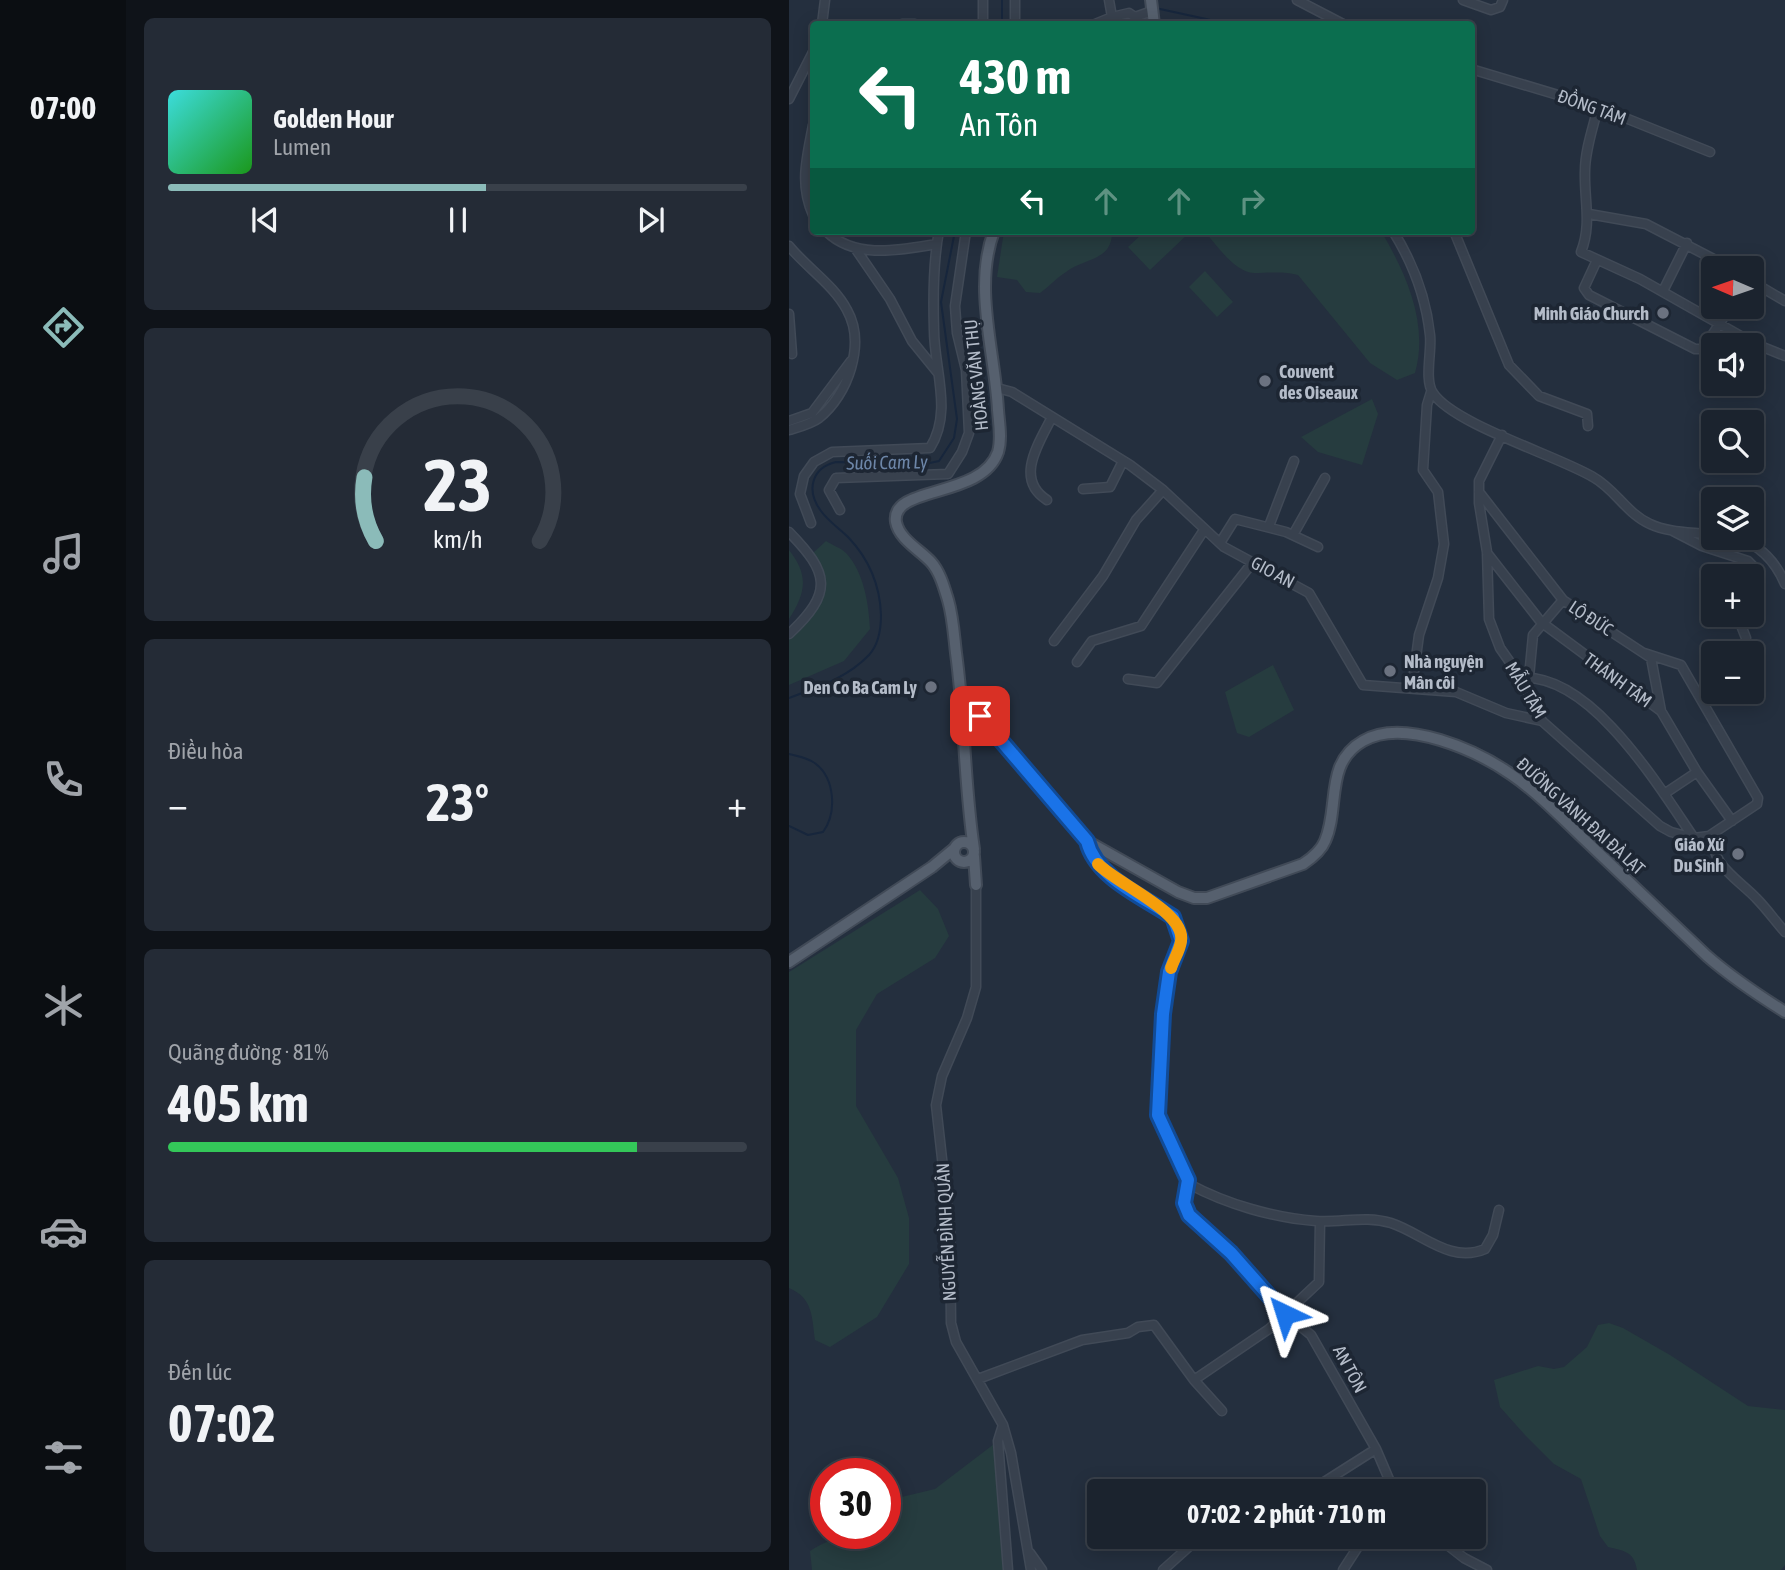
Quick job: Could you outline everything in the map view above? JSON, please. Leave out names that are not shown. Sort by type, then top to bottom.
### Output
[{"type":"main road","name":"HOÀNG VĂN THỤ","points":[[976,885],[968,813],[961,696],[949,604],[933,564],[900,533],[896,521],[898,511],[907,500],[953,488],[977,478],[990,466],[998,452],[997,388],[985,267],[993,235]]},
{"type":"main road","name":"AN TÔN","points":[[961,696],[1087,841]]},
{"type":"main road","name":"ĐƯỜNG VÀNH ĐAI ĐÀ LẠT","points":[[1087,841],[1178,892],[1194,898],[1207,898],[1303,864],[1316,854],[1327,832],[1338,771],[1360,743],[1391,733],[1435,740],[1488,760],[1524,784],[1720,967],[1785,1012]]},
{"type":"main road","name":"HOÀNG VĂN THỤ","points":[[957,846],[968,813]]},
{"type":"main road","points":[[789,962],[932,867],[957,846],[966,842],[974,852],[961,861],[932,867]]},
{"type":"main road","points":[[957,846],[961,861],[976,885]]},
{"type":"street","points":[[822,21],[825,0]]},
{"type":"street","points":[[983,0],[983,21]]},
{"type":"street","points":[[1015,0],[1015,21]]},
{"type":"street","points":[[1109,0],[1112,17]]},
{"type":"street","points":[[1297,0],[1311,2],[1339,21]]},
{"type":"street","points":[[1463,0],[1491,10],[1500,7],[1503,0]]},
{"type":"street","points":[[1102,21],[1132,15],[1152,6]]},
{"type":"street","points":[[789,99],[810,58]]},
{"type":"street","name":"ĐỒNG TÂM","points":[[1475,70],[1597,107],[1710,152]]},
{"type":"street","points":[[1597,107],[1586,160],[1589,214],[1588,232],[1581,252],[1663,291],[1763,348],[1785,356]]},
{"type":"street","points":[[810,141],[804,172],[810,208]]},
{"type":"street","points":[[1589,214],[1646,224],[1710,256]]},
{"type":"street","points":[[830,235],[835,240],[855,248],[886,251],[937,244]]},
{"type":"street","points":[[811,523],[800,494],[804,476],[814,462],[832,452],[930,448],[941,424],[934,331],[938,235]]},
{"type":"street","points":[[948,474],[962,452],[969,433],[966,370],[957,332],[955,306],[965,235]]},
{"type":"street","points":[[1396,235],[1409,256],[1422,295],[1430,332],[1431,392],[1426,416],[1423,470],[1438,492],[1444,544],[1438,578],[1419,635],[1412,687]]},
{"type":"street","points":[[1456,235],[1509,365],[1539,396],[1587,414],[1588,426]]},
{"type":"street","points":[[1663,291],[1687,243]]},
{"type":"street","points":[[789,246],[837,295],[848,311],[855,336],[853,359],[840,393],[830,408],[817,420],[789,430]]},
{"type":"street","points":[[855,248],[890,299],[912,341],[938,373]]},
{"type":"street","points":[[1597,260],[1584,288],[1589,295],[1699,351],[1723,319]]},
{"type":"street","points":[[1764,289],[1785,301]]},
{"type":"street","points":[[789,314],[792,354]]},
{"type":"street","points":[[789,421],[812,413],[853,359]]},
{"type":"street","name":"GIO AN","points":[[997,388],[1012,392],[1123,461],[1163,490],[1220,543],[1309,593],[1364,685],[1456,692],[1507,713],[1542,721]]},
{"type":"street","points":[[1431,392],[1451,409],[1594,477],[1641,519],[1671,529],[1701,533]]},
{"type":"street","points":[[1047,500],[1033,487],[1030,466],[1052,417]]},
{"type":"street","name":"MẪU TÂM","points":[[1502,435],[1481,471],[1480,492],[1487,552],[1489,619],[1501,648],[1525,678],[1542,721],[1660,826],[1694,838]]},
{"type":"street","points":[[1083,489],[1110,487],[1123,461]]},
{"type":"street","points":[[1269,526],[1294,461]]},
{"type":"street","points":[[948,474],[953,488]]},
{"type":"street","points":[[840,510],[829,490],[836,478],[948,474]]},
{"type":"street","points":[[1293,535],[1325,478]]},
{"type":"street","points":[[1054,641],[1103,576],[1136,520],[1163,490]]},
{"type":"street","name":"LỘ ĐỨC","points":[[1480,492],[1563,600],[1644,653],[1681,665],[1758,798],[1757,804],[1732,821]]},
{"type":"street","points":[[1220,543],[1235,519],[1269,526],[1318,547]]},
{"type":"street","points":[[1671,529],[1683,539],[1752,564]]},
{"type":"street","points":[[1077,662],[1092,641],[1141,626],[1204,530]]},
{"type":"street","points":[[789,532],[818,564],[821,580],[810,611],[789,634]]},
{"type":"street","points":[[1761,550],[1776,565],[1785,584]]},
{"type":"street","name":"THÁNH TÂM","points":[[1487,552],[1541,622],[1661,711],[1697,772],[1732,821]]},
{"type":"street","points":[[1128,679],[1157,683],[1253,562]]},
{"type":"street","points":[[1563,600],[1541,622],[1533,635],[1525,678],[1545,679],[1566,690],[1614,726],[1694,838],[1715,833],[1732,821]]},
{"type":"street","points":[[1742,627],[1746,638]]},
{"type":"street","points":[[1644,653],[1654,663],[1661,711]]},
{"type":"street","points":[[1664,794],[1697,772]]},
{"type":"street","points":[[1715,833],[1713,845],[1719,862],[1758,900],[1785,932]]},
{"type":"street","name":"AN TÔN","points":[[1087,841],[1090,854],[1100,866],[1173,917],[1181,934],[1169,972],[1157,1098],[1161,1122],[1189,1184],[1184,1203],[1189,1215],[1231,1253],[1285,1314],[1311,1335],[1376,1449],[1389,1479]]},
{"type":"street","name":"NGUYỄN ĐÌNH QUÂN","points":[[976,885],[976,987],[967,1018],[942,1076],[936,1105],[950,1230],[951,1323],[956,1342],[1003,1425],[1031,1570]]},
{"type":"street","points":[[1189,1184],[1226,1200],[1320,1222],[1350,1218],[1390,1223],[1451,1253],[1471,1253],[1485,1249],[1491,1241],[1499,1210]]},
{"type":"street","points":[[1194,1380],[1269,1329],[1319,1282],[1320,1222]]},
{"type":"street","points":[[979,1379],[1082,1340],[1129,1333],[1150,1324],[1154,1325],[1194,1380],[1222,1411]]},
{"type":"street","points":[[1003,1425],[998,1441],[1008,1570]]},
{"type":"street","points":[[1330,1479],[1376,1449]]},
{"type":"street","points":[[1163,1570],[1186,1549]]},
{"type":"street","points":[[1343,1570],[1357,1549]]},
{"type":"street","points":[[1453,1549],[1487,1570]]},
{"type":"street","points":[[1028,1551],[1042,1570]]},
{"type":"green space","points":[[1003,235],[1112,235],[1108,248],[1103,253],[1073,267],[1040,293],[1026,292],[1017,280],[997,277]]},
{"type":"green space","points":[[1141,235],[1187,235],[1150,270],[1128,247]]},
{"type":"green space","points":[[1207,235],[1383,235],[1413,299],[1419,336],[1415,373],[1397,380],[1370,363],[1298,275],[1254,273],[1240,268],[1226,257]]},
{"type":"green space","points":[[1205,271],[1233,302],[1217,317],[1189,287]]},
{"type":"green space","points":[[1372,399],[1378,414],[1362,465],[1318,452],[1301,437]]},
{"type":"green space","points":[[826,541],[846,553],[857,570],[867,599],[870,629],[844,661],[789,685],[789,637],[821,594],[824,571],[813,553]]},
{"type":"green space","points":[[789,550],[800,568],[803,584],[799,601],[789,619]]},
{"type":"green space","points":[[1273,665],[1294,710],[1249,737],[1237,733],[1225,692]]},
{"type":"green space","points":[[920,890],[938,909],[949,936],[935,958],[877,994],[856,1030],[856,1106],[898,1178],[909,1218],[909,1264],[877,1317],[830,1347],[815,1340],[812,1316],[807,1303],[789,1288],[789,972]]},
{"type":"green space","points":[[1609,1323],[1670,1355],[1748,1406],[1785,1410],[1785,1565],[1781,1570],[1637,1570],[1631,1555],[1608,1547],[1600,1536],[1581,1479],[1554,1464],[1500,1407],[1494,1380],[1538,1366],[1554,1369],[1564,1367],[1587,1347],[1598,1325]]},
{"type":"green space","points":[[998,1441],[1005,1570],[812,1570],[810,1551],[814,1549],[901,1549],[901,1497],[935,1489]]},
{"type":"waterway","name":"Suối Cam Ly","points":[[1002,0],[1002,21]]},
{"type":"waterway","points":[[1160,9],[1215,21]]},
{"type":"waterway","points":[[1117,21],[1126,18]]},
{"type":"waterway","name":"Suối Cam Ly","points":[[789,698],[832,681],[860,663],[875,646],[881,626],[880,604],[872,573],[855,545],[827,518],[816,503],[813,496],[813,481],[816,475],[821,469],[836,462],[925,464],[939,461],[954,438],[957,419],[941,302],[954,235]]},
{"type":"waterway","name":"Suối Cam Ly","points":[[789,754],[816,764],[827,778],[832,796],[830,815],[823,832],[808,835],[789,826]]},
{"type":"slow traffic","points":[[1098,864],[1115,879],[1173,917],[1181,934],[1181,941],[1171,968]]},
{"type":"place","name":"Minh Giáo Church","points":[[1663,313]]},
{"type":"place","name":"Couvent des Oiseaux","points":[[1265,381]]},
{"type":"place","name":"Nhà nguyện Mân côi","points":[[1390,671]]},
{"type":"place","name":"Den Co Ba Cam Ly","points":[[931,687]]},
{"type":"place","name":"Giáo Xứ Du Sinh","points":[[1738,854]]},
{"type":"route","points":[[980,716],[1065,820],[1087,841],[1090,854],[1100,866],[1173,917],[1178,926],[1181,941],[1169,972],[1163,1014],[1158,1115],[1188,1180],[1185,1209],[1195,1222],[1231,1253],[1285,1314]]}]
